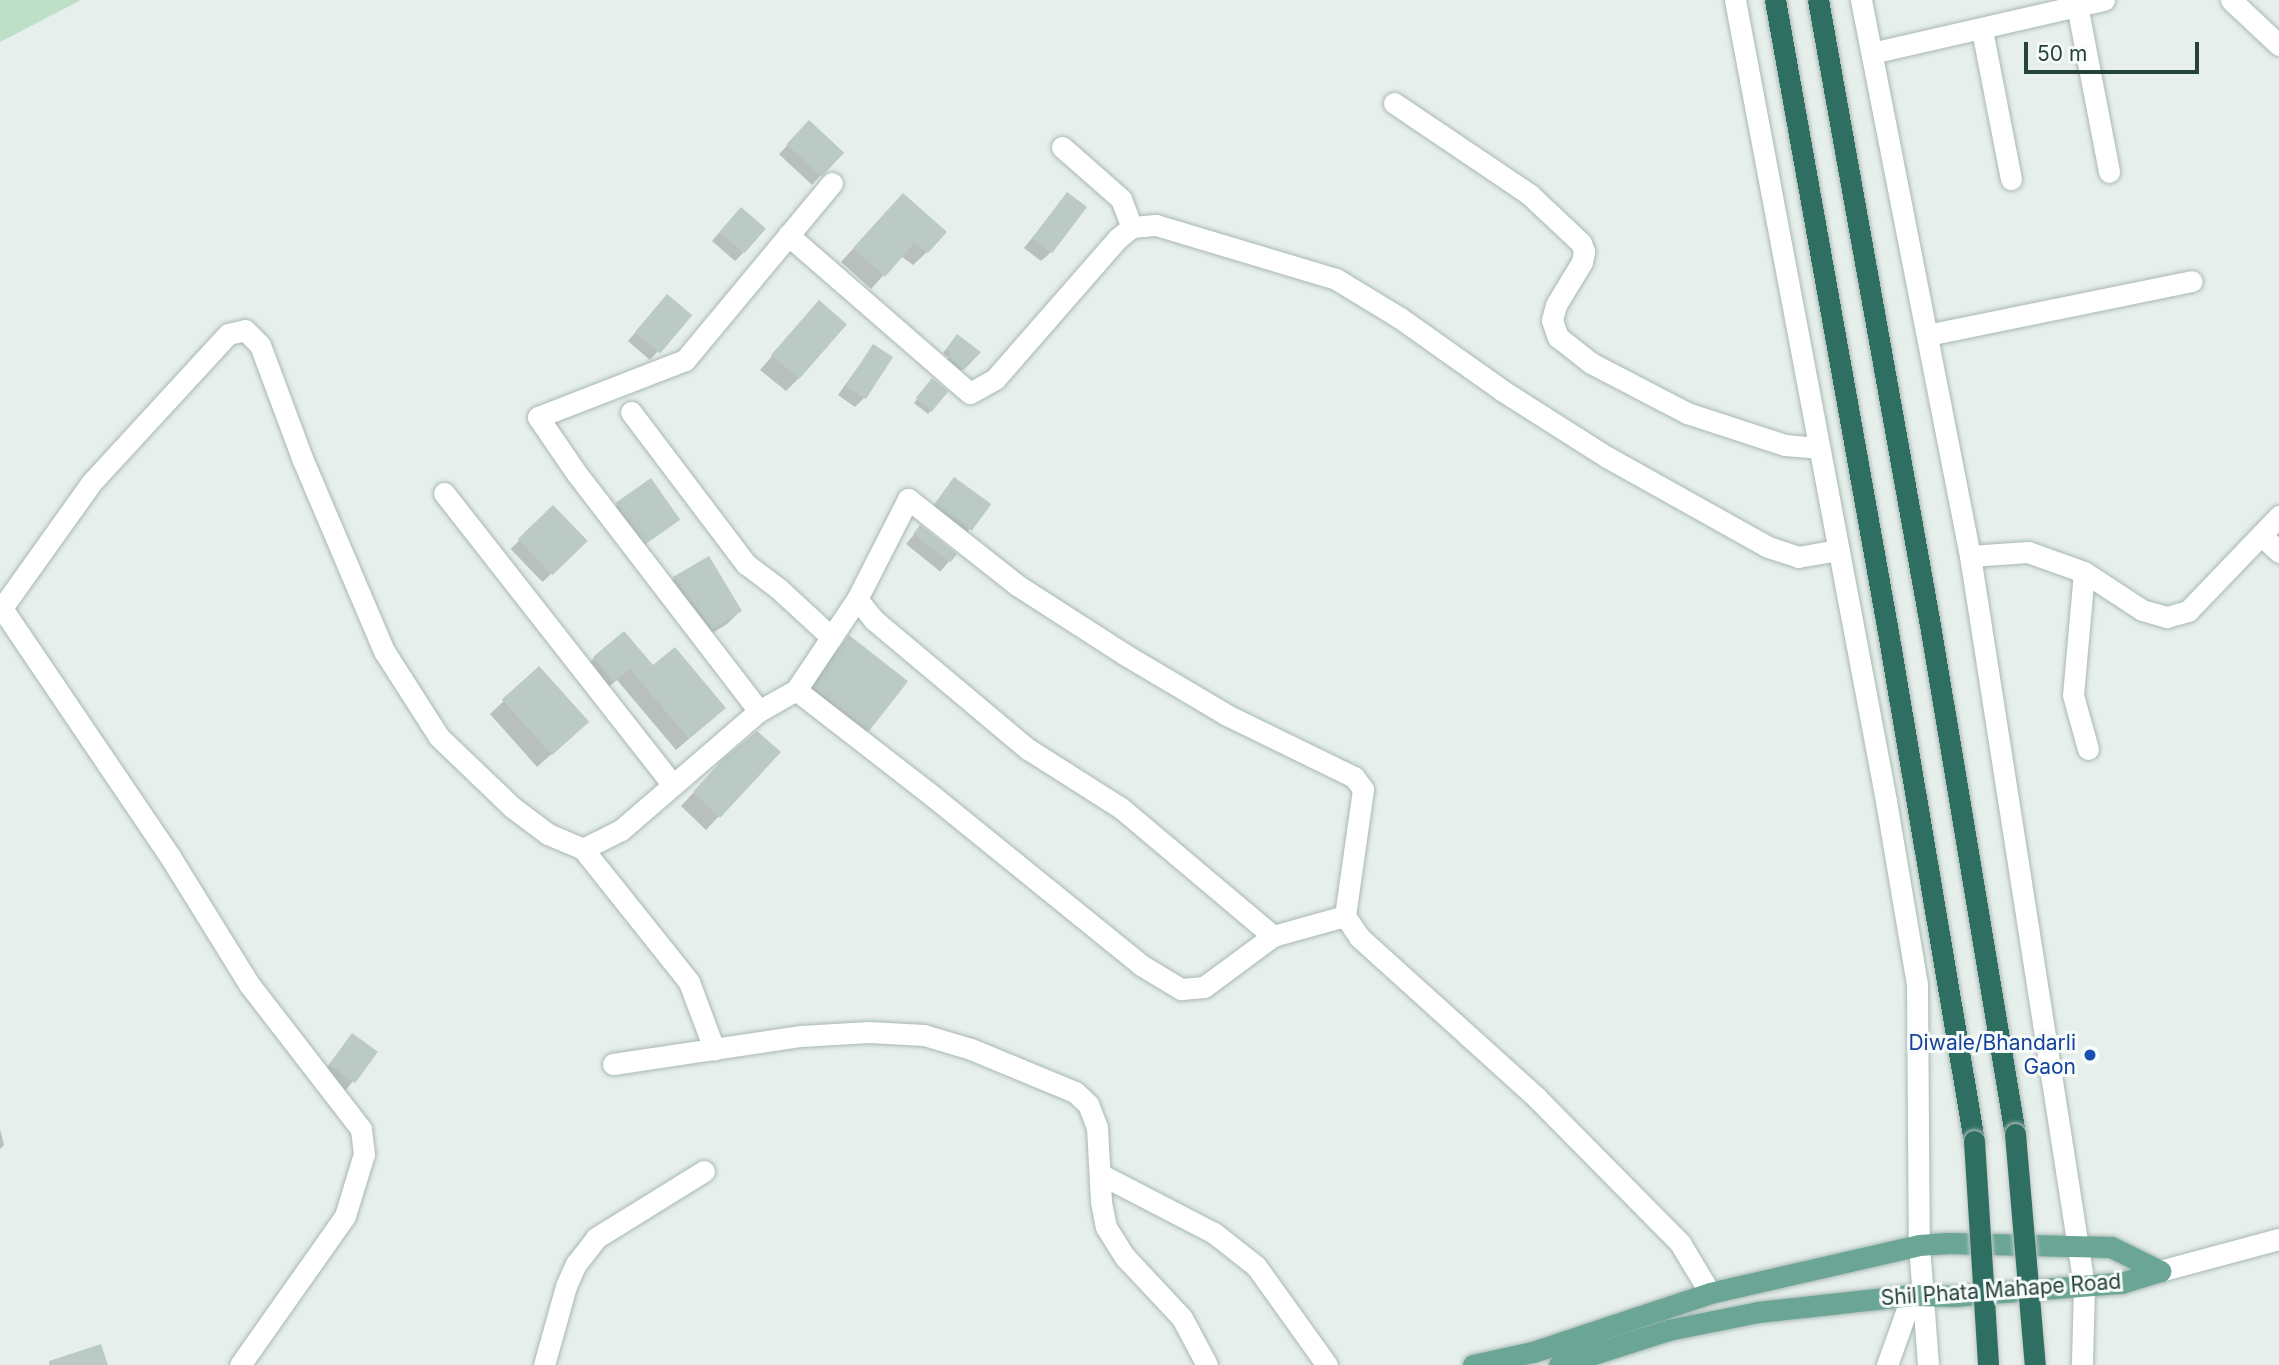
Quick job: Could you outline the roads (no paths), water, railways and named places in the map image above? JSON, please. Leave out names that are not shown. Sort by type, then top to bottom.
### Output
[{"type":"highway","points":[[1775,0],[1888,632],[1974,1141],[1988,1365]]},
{"type":"highway","points":[[1818,0],[1930,625],[2015,1135],[2035,1365]]},
{"type":"main road","name":"Shil Phata Mahape Road","points":[[1473,1365],[1535,1358],[1636,1315],[1710,1293],[1919,1245],[1948,1242],[2111,1247],[2160,1271]]},
{"type":"main road","name":"Shil Phata Mahape Road","points":[[1559,1365],[1668,1330],[1758,1312],[1918,1295],[2121,1283],[2160,1271]]},
{"type":"street","points":[[1735,0],[1886,801],[1917,984],[1915,1103],[1918,1295],[1928,1365]]},
{"type":"street","points":[[1861,0],[1970,556],[2084,1286],[2082,1365]]},
{"type":"street","points":[[1872,53],[1982,30],[2077,4],[2104,0]]},
{"type":"street","points":[[2231,0],[2279,45]]},
{"type":"street","points":[[2077,4],[2109,172]]},
{"type":"street","points":[[1982,30],[2011,180]]},
{"type":"street","points":[[1394,103],[1529,194],[1581,243],[1583,261],[1556,305],[1552,320],[1558,337],[1591,363],[1688,413],[1785,444],[1818,448]]},
{"type":"street","points":[[1062,147],[1121,199],[1132,227]]},
{"type":"street","points":[[759,710],[577,474],[538,418],[685,360],[832,183]]},
{"type":"street","points":[[788,235],[970,393],[995,379],[1092,266],[1132,227],[1156,225],[1336,279],[1400,318],[1503,391],[1607,457],[1768,547],[1798,557],[1838,550]]},
{"type":"street","points":[[1927,335],[2192,281]]},
{"type":"street","points":[[240,1365],[345,1216],[364,1154],[361,1129],[248,984],[171,858],[1,610],[91,483],[228,334],[246,330],[260,345],[302,458],[384,651],[439,737],[512,807],[548,834],[583,849],[689,982],[714,1049]]},
{"type":"street","points":[[631,412],[746,565],[779,589],[831,637]]},
{"type":"street","points":[[444,493],[673,785]]},
{"type":"street","points":[[583,849],[621,830],[759,710],[796,690],[857,599],[908,499],[1017,585],[1124,654],[1227,715],[1354,776],[1363,789],[1345,916],[1359,937],[1559,1118],[1680,1242],[1710,1293]]},
{"type":"street","points":[[1970,556],[2028,552],[2084,572],[2142,610],[2167,617],[2188,611],[2279,516]]},
{"type":"street","points":[[2261,535],[2279,552]]},
{"type":"street","points":[[2084,572],[2073,695],[2088,749]]},
{"type":"street","points":[[857,599],[874,620],[1028,749],[1121,808],[1273,936]]},
{"type":"street","points":[[796,690],[935,798],[1141,965],[1181,989],[1204,987],[1273,936],[1345,916]]},
{"type":"street","points":[[613,1064],[801,1036],[869,1032],[924,1035],[971,1049],[1075,1092],[1088,1104],[1097,1127],[1102,1175],[1101,1202],[1106,1227],[1125,1257],[1188,1327],[1208,1365]]},
{"type":"street","points":[[544,1365],[566,1286],[576,1264],[596,1238],[704,1171]]},
{"type":"street","points":[[1102,1175],[1214,1233],[1256,1266],[1327,1365]]},
{"type":"street","points":[[2160,1271],[2279,1239]]},
{"type":"street","points":[[1887,1365],[1918,1295]]},
{"type":"place","name":"Diwale/Bhandarli Gaon","points":[[2090,1055]]}]
